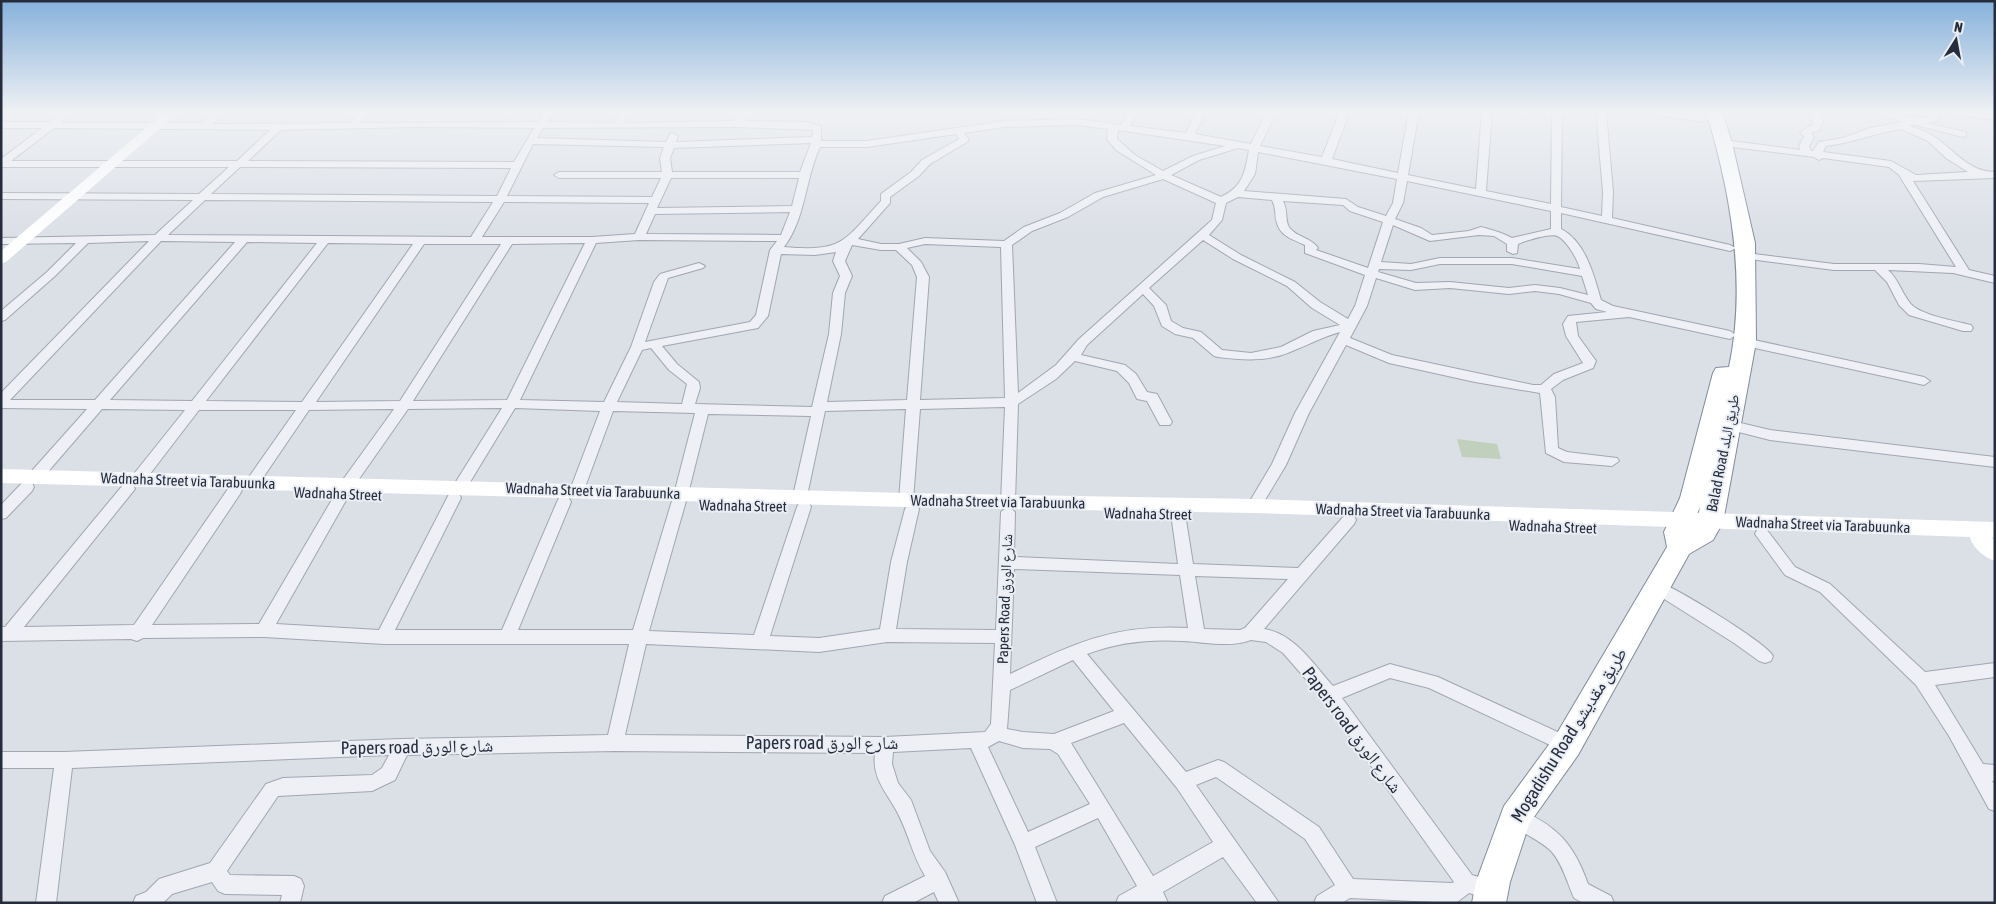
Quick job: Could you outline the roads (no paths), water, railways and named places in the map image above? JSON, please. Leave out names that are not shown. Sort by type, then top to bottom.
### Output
[{"type":"highway","name":"Balad Road طريق البلد","points":[[1715,153],[1722,191],[1738,252]]},
{"type":"highway","name":"Balad Road طريق البلد","points":[[1690,531],[1728,425],[1737,338],[1738,252],[1735,193],[1726,153]]},
{"type":"highway","name":"Balad Road طريق البلد","points":[[1690,531],[1692,498],[1730,349],[1737,338]]},
{"type":"highway","name":"Mogadishu Road طريق مقديشو","points":[[1482,892],[1515,817],[1567,745],[1690,531]]},
{"type":"main road","points":[[1,259],[125,153]]},
{"type":"main road","points":[[1,476],[31,482]]},
{"type":"main road","name":"Wadnaha Street","points":[[1,486],[31,482],[133,484],[1001,507],[1762,534],[1823,531],[1990,535]]},
{"type":"main road","name":"Wadnaha Street via Tarabuunka","points":[[1001,507],[1254,506],[1690,531],[1823,531]]},
{"type":"main road","points":[[1990,535],[1995,553]]},
{"type":"street","points":[[2,164],[16,153]]},
{"type":"street","points":[[1,402],[158,238],[250,153]]},
{"type":"street","points":[[475,240],[500,200],[523,153]]},
{"type":"street","points":[[639,237],[654,200],[667,175],[665,158],[667,153]]},
{"type":"street","points":[[637,347],[713,335],[754,325],[762,316],[776,250],[785,238],[800,199],[811,153]]},
{"type":"street","points":[[760,642],[802,502],[818,409],[835,334],[839,293],[846,276],[839,261],[847,243],[886,201],[885,196],[907,180],[926,162],[941,153]]},
{"type":"street","points":[[1128,153],[1180,184],[1221,201],[1237,194],[1346,202],[1354,209],[1417,230],[1430,238],[1471,234],[1481,230],[1484,233],[1496,233],[1512,244]]},
{"type":"street","points":[[776,250],[809,253],[847,243],[881,248],[900,247],[925,241],[1006,244],[1028,229],[1064,215],[1099,195],[1155,178],[1196,158],[1210,153]]},
{"type":"street","points":[[1237,194],[1250,174],[1253,153]]},
{"type":"street","points":[[1277,153],[1607,219],[1738,252],[1799,264],[1879,268],[1919,267],[1964,271],[1995,280]]},
{"type":"street","points":[[1326,162],[1329,153]]},
{"type":"street","points":[[1254,506],[1279,465],[1302,413],[1361,306],[1389,220],[1398,203],[1408,153]]},
{"type":"street","points":[[1481,193],[1484,153]]},
{"type":"street","points":[[1556,231],[1558,209],[1557,153]]},
{"type":"street","points":[[1605,153],[1608,192],[1607,219]]},
{"type":"street","points":[[1794,153],[1896,166],[1904,175],[1964,271]]},
{"type":"street","points":[[1946,153],[1980,175]]},
{"type":"street","points":[[2,164],[517,165]]},
{"type":"street","points":[[559,174],[805,175]]},
{"type":"street","points":[[1904,175],[1927,179],[1951,175],[1995,175]]},
{"type":"street","points":[[1,196],[201,199],[654,200]]},
{"type":"street","points":[[1276,197],[1284,216],[1281,221],[1282,226],[1290,236],[1309,242],[1312,248],[1309,251],[1336,262],[1374,269],[1411,267],[1440,262],[1512,261],[1586,273]]},
{"type":"street","points":[[1,402],[305,406],[511,404],[818,409],[1012,402],[1032,390],[1074,357],[1084,342],[1211,230],[1222,209],[1221,201]]},
{"type":"street","points":[[650,211],[795,209]]},
{"type":"street","points":[[1512,244],[1519,239],[1556,231],[1564,235],[1584,262],[1595,301],[1600,306],[1924,381]]},
{"type":"street","points":[[1202,236],[1291,284],[1316,305],[1351,326]]},
{"type":"street","points":[[1,241],[84,241],[158,238],[421,241],[592,240],[639,237],[785,238]]},
{"type":"street","points":[[1,514],[244,239]]},
{"type":"street","points":[[5,634],[133,484],[326,239]]},
{"type":"street","points":[[264,630],[344,490],[404,405],[509,240]]},
{"type":"street","points":[[384,637],[456,493],[511,404],[592,240]]},
{"type":"street","points":[[1,317],[46,279],[84,241]]},
{"type":"street","points":[[137,634],[243,487],[305,406],[421,241]]},
{"type":"street","name":"Papers Road شارع الورق","points":[[1003,685],[1005,563],[1001,507],[1012,402],[1006,244]]},
{"type":"street","points":[[1512,244],[1512,261]]},
{"type":"street","points":[[887,635],[909,505],[912,406],[923,277],[917,264],[900,247]]},
{"type":"street","points":[[508,635],[637,347],[660,282],[664,276],[699,266]]},
{"type":"street","points":[[1879,268],[1892,280],[1905,305],[1912,312],[1966,328]]},
{"type":"street","points":[[1374,269],[1415,288],[1450,286],[1510,291],[1535,288],[1560,291],[1595,301]]},
{"type":"street","points":[[1143,288],[1160,304],[1166,323],[1179,331],[1197,335],[1218,353],[1226,355],[1251,357],[1285,350],[1317,334],[1351,326]]},
{"type":"street","points":[[1544,389],[1549,382],[1560,376],[1589,365],[1590,361],[1572,336],[1569,324],[1572,319],[1630,314]]},
{"type":"street","points":[[1342,340],[1388,359],[1415,363],[1532,389],[1544,389]]},
{"type":"street","points":[[654,344],[673,367],[693,382],[694,388],[687,408]]},
{"type":"street","points":[[1074,357],[1127,372],[1136,383],[1142,396],[1152,397],[1165,422]]},
{"type":"street","points":[[1544,389],[1549,402],[1551,450],[1564,457],[1612,462]]},
{"type":"street","points":[[615,743],[639,637],[680,499],[703,408]]},
{"type":"street","points":[[1728,425],[1770,435],[1995,462]]},
{"type":"street","points":[[1178,514],[1185,570],[1197,637]]},
{"type":"street","points":[[1251,633],[1349,520]]},
{"type":"street","points":[[1762,534],[1790,571],[1825,588],[1922,680],[1955,731],[1976,772],[1995,803]]},
{"type":"street","points":[[1005,563],[1302,574]]},
{"type":"street","points":[[1658,588],[1740,638],[1765,656]]},
{"type":"street","points":[[5,634],[137,634],[264,630],[384,637],[508,635],[639,637],[819,645],[887,635],[1003,637]]},
{"type":"street","name":"Papers road شارع الورق","points":[[1,760],[64,760],[401,747],[615,743],[885,745],[990,739],[1000,726],[1003,685],[1076,652],[1109,640],[1131,636],[1167,634],[1197,637],[1240,637],[1251,633],[1270,636],[1289,648],[1330,695],[1482,892]]},
{"type":"street","points":[[1076,652],[1183,782],[1269,903]]},
{"type":"street","points":[[1922,680],[1995,670]]},
{"type":"street","points":[[1330,695],[1390,671],[1432,682],[1567,745]]},
{"type":"street","points":[[996,733],[1024,741],[1040,739],[1057,741],[1126,714]]},
{"type":"street","points":[[976,740],[1024,843],[1047,903]]},
{"type":"street","points":[[1057,741],[1064,748],[1102,807],[1154,896]]},
{"type":"street","points":[[885,745],[883,764],[890,787],[904,806],[923,856],[938,879],[949,903]]},
{"type":"street","points":[[143,903],[216,871],[272,790],[283,786],[372,783],[384,780],[392,771],[401,747]]},
{"type":"street","points":[[46,903],[64,760]]},
{"type":"street","points":[[1183,782],[1218,768],[1312,833],[1348,888]]},
{"type":"street","points":[[1976,772],[1995,774]]},
{"type":"street","points":[[1024,843],[1102,807]]},
{"type":"street","points":[[1515,817],[1544,831],[1557,841],[1572,863],[1581,891],[1604,903]]},
{"type":"street","points":[[1126,903],[1154,896],[1226,845]]},
{"type":"street","points":[[216,871],[225,884],[294,886],[290,903]]},
{"type":"street","points":[[892,903],[938,879]]},
{"type":"street","points":[[1324,903],[1348,888],[1456,893],[1482,892]]}]
